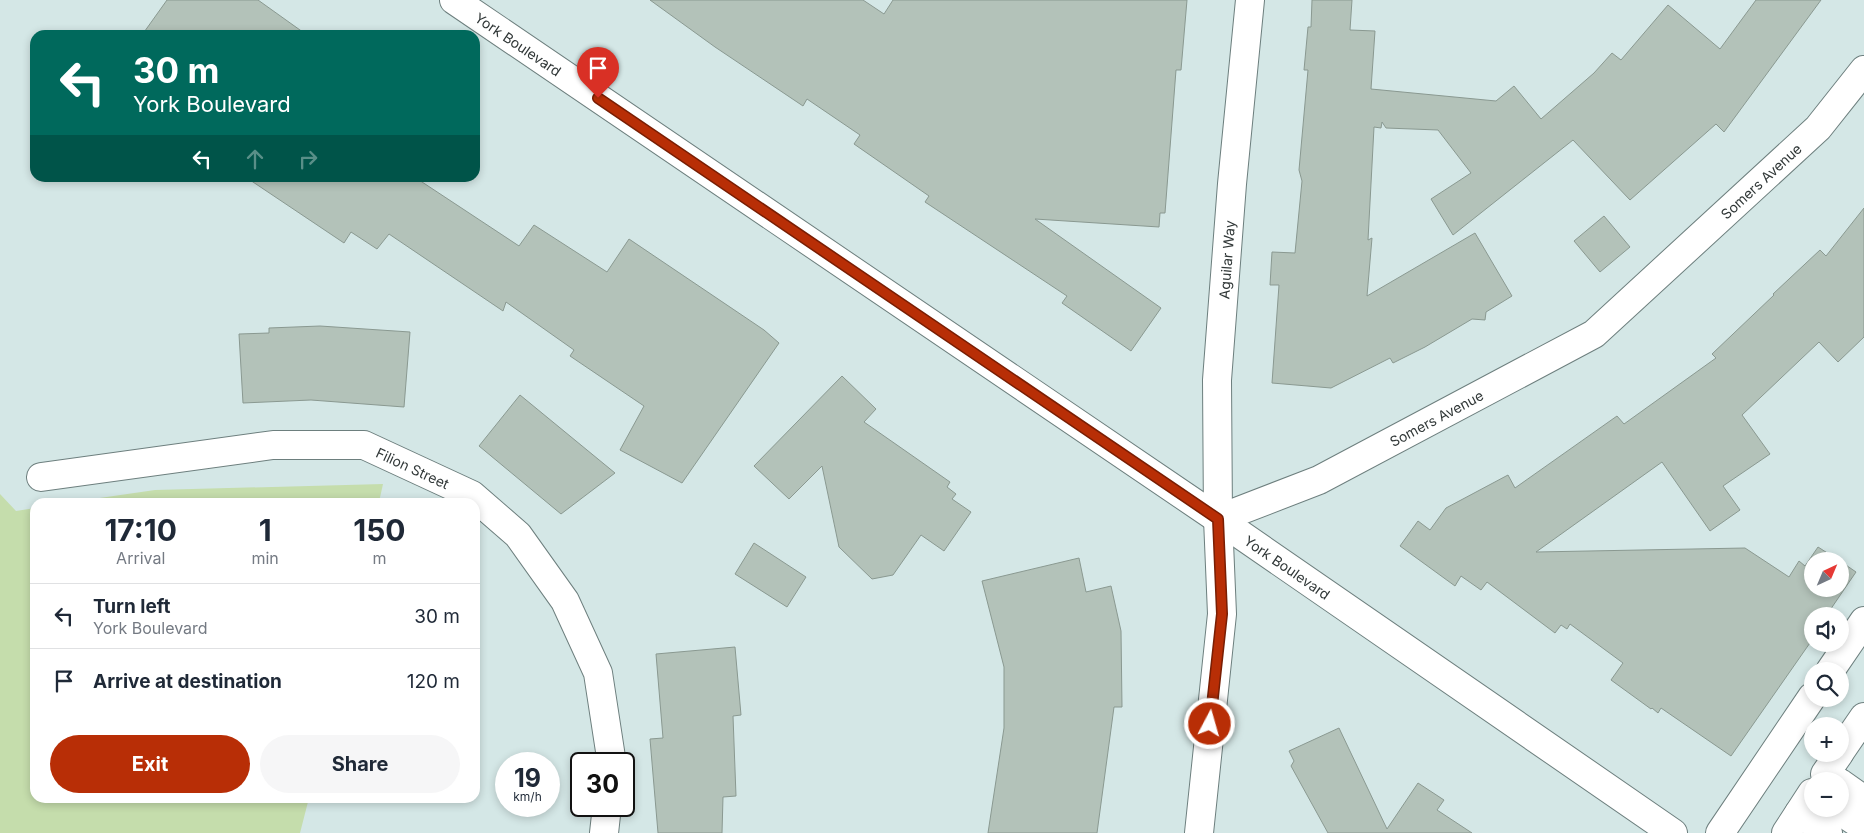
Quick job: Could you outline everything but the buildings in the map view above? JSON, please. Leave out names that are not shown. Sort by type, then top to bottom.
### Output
[{"type":"street","name":"York Boulevard","points":[[454,0],[1218,519],[1673,833]]},
{"type":"street","name":"Aguilar Way","points":[[1218,519],[1217,380],[1232,184],[1250,0]]},
{"type":"street","name":"Somers Avenue","points":[[1218,519],[1319,480],[1594,334],[1818,128],[1864,70]]},
{"type":"street","name":"Filion Street","points":[[41,477],[273,445],[364,445],[475,498]]},
{"type":"street","name":"Filion Street","points":[[480,502],[518,535],[566,601],[598,673],[610,752]]},
{"type":"street","points":[[1199,833],[1222,614],[1218,519]]},
{"type":"street","points":[[1836,662],[1864,620]]},
{"type":"street","points":[[1720,833],[1805,707]]},
{"type":"street","points":[[1830,772],[1864,717]]},
{"type":"street","points":[[1849,795],[1864,800]]},
{"type":"street","points":[[604,833],[606,817]]},
{"type":"street","points":[[1826,817],[1828,833]]},
{"type":"street","points":[[1849,817],[1864,827]]},
{"type":"green space","points":[[383,484],[380,498],[100,498],[155,490]]},
{"type":"green space","points":[[0,494],[16,511],[30,509],[30,803],[308,803],[300,833],[0,833]]},
{"type":"route","points":[[598,98],[1218,519],[1222,614],[1210,724]]}]
